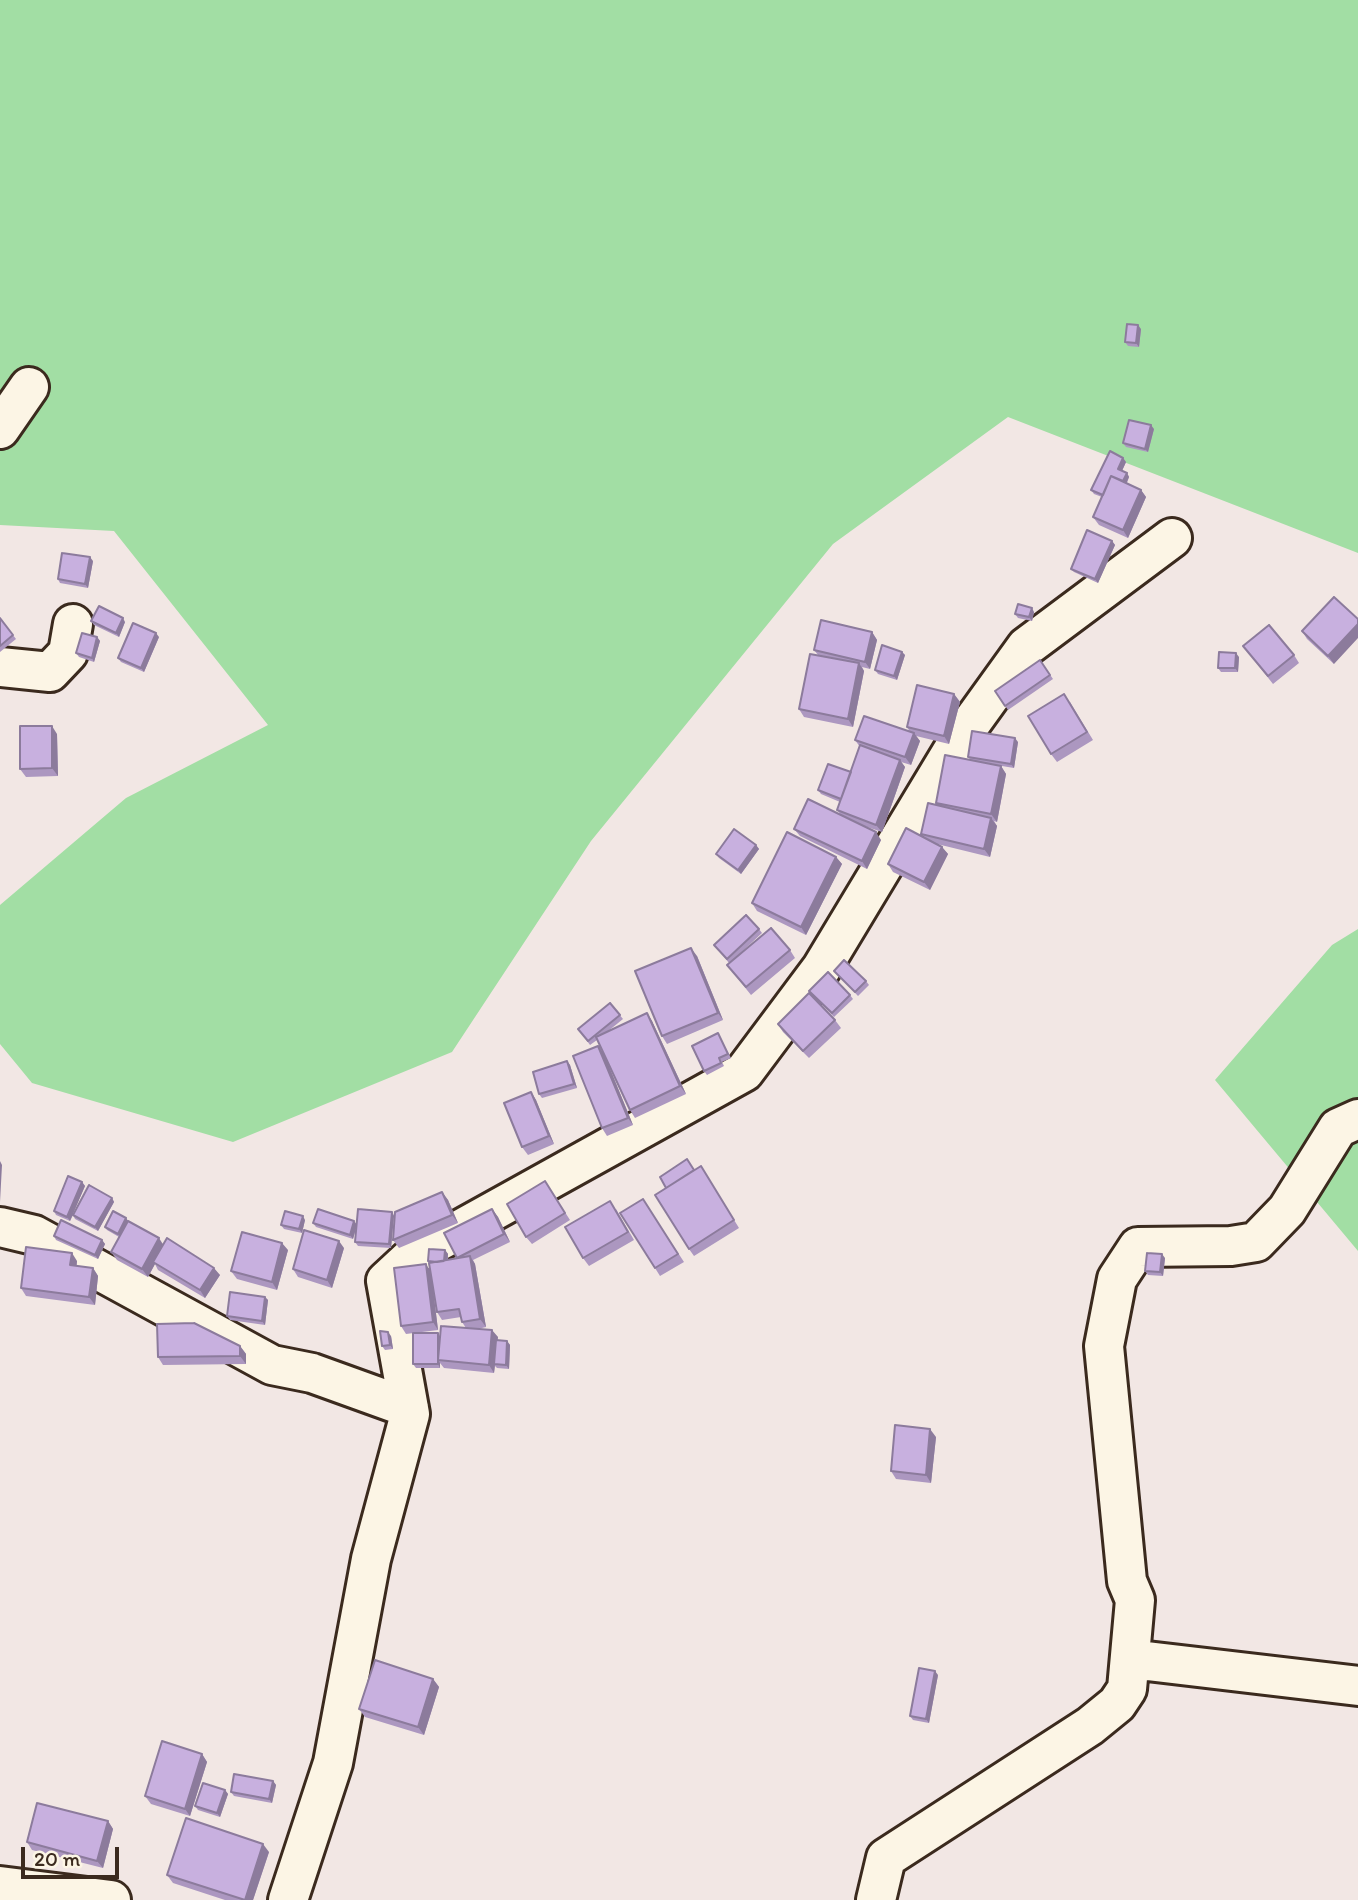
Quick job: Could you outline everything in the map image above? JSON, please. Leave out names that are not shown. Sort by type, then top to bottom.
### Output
[{"type":"street","points":[[0,429],[29,387]]},
{"type":"street","points":[[288,1900],[333,1762],[371,1559],[410,1414],[386,1281],[414,1255],[744,1072],[821,969],[959,740],[1026,647],[1172,538]]},
{"type":"street","points":[[0,667],[51,672],[68,653],[73,624]]},
{"type":"street","points":[[876,1900],[886,1858],[1090,1726],[1117,1704],[1127,1689],[1135,1600],[1127,1581],[1104,1346],[1117,1279],[1138,1247],[1256,1242],[1287,1210],[1338,1128],[1358,1119]]},
{"type":"street","points":[[0,1227],[34,1236],[272,1365],[312,1373],[409,1408]]},
{"type":"street","points":[[1130,1659],[1358,1686]]},
{"type":"street","points":[[0,1886],[111,1900]]},
{"type":"green space","points":[[0,0],[1358,0],[1358,553],[1008,417],[833,544],[591,841],[452,1052],[233,1142],[32,1083],[0,1044],[0,905],[126,798],[268,725],[114,531],[0,525]]},
{"type":"green space","points":[[1358,929],[1358,1251],[1215,1080],[1332,945]]},
{"type":"building","points":[[1127,324],[1138,325],[1136,343],[1125,342]]},
{"type":"building","points":[[1129,420],[1151,425],[1145,449],[1123,443]]},
{"type":"building","points":[[1110,451],[1123,458],[1118,469],[1127,473],[1123,481],[1111,476],[1103,495],[1091,490]]},
{"type":"building","points":[[1111,476],[1141,490],[1123,530],[1093,517]]},
{"type":"building","points":[[1087,530],[1112,541],[1095,579],[1071,569]]},
{"type":"building","points":[[62,553],[90,557],[85,584],[58,579]]},
{"type":"building","points":[[1334,597],[1358,619],[1358,624],[1328,656],[1302,631]]},
{"type":"building","points":[[1018,604],[1032,608],[1029,617],[1015,614]]},
{"type":"building","points":[[99,606],[123,618],[116,633],[91,621]]},
{"type":"building","points":[[0,618],[13,635],[0,646]]},
{"type":"building","points":[[821,620],[872,632],[865,662],[814,650]]},
{"type":"building","points":[[133,623],[156,633],[141,668],[118,658]]},
{"type":"building","points":[[1269,625],[1294,655],[1268,676],[1243,646]]},
{"type":"building","points":[[82,633],[97,637],[92,658],[76,653]]},
{"type":"building","points":[[882,645],[902,652],[894,676],[875,670]]},
{"type":"building","points":[[1219,652],[1236,653],[1235,668],[1218,668]]},
{"type":"building","points":[[810,654],[859,663],[848,719],[799,709]]},
{"type":"building","points":[[1040,660],[1050,675],[1005,706],[995,691]]},
{"type":"building","points":[[917,685],[954,694],[944,736],[907,727]]},
{"type":"building","points":[[1064,694],[1087,732],[1051,754],[1028,716]]},
{"type":"building","points":[[864,716],[914,733],[905,757],[855,740]]},
{"type":"building","points":[[20,726],[52,726],[52,768],[20,769]]},
{"type":"building","points":[[972,731],[1015,738],[1011,764],[968,757]]},
{"type":"building","points":[[860,745],[900,760],[876,825],[837,810]]},
{"type":"building","points":[[945,755],[1001,766],[991,814],[936,803]]},
{"type":"building","points":[[828,764],[851,772],[841,799],[818,790]]},
{"type":"building","points":[[808,799],[876,832],[862,861],[794,829]]},
{"type":"building","points":[[928,803],[991,818],[984,849],[921,834]]},
{"type":"building","points":[[906,828],[942,847],[924,882],[888,864]]},
{"type":"building","points":[[734,829],[756,845],[738,870],[716,854]]},
{"type":"building","points":[[787,832],[836,857],[801,927],[752,903]]},
{"type":"building","points":[[746,915],[759,929],[727,959],[714,945]]},
{"type":"building","points":[[771,928],[790,950],[746,987],[727,965]]},
{"type":"building","points":[[691,948],[718,1013],[662,1036],[635,971]]},
{"type":"building","points":[[844,960],[866,981],[855,992],[834,971]]},
{"type":"building","points":[[828,972],[850,995],[832,1013],[809,991]]},
{"type":"building","points":[[809,993],[835,1020],[803,1051],[778,1024]]},
{"type":"building","points":[[610,1003],[620,1015],[588,1041],[578,1029]]},
{"type":"building","points":[[647,1013],[680,1086],[630,1110],[596,1037]]},
{"type":"building","points":[[718,1033],[728,1054],[719,1058],[721,1063],[704,1071],[692,1046]]},
{"type":"building","points":[[598,1046],[628,1118],[602,1128],[573,1056]]},
{"type":"building","points":[[567,1061],[574,1084],[539,1094],[533,1072]]},
{"type":"building","points":[[531,1092],[549,1136],[522,1147],[504,1103]]},
{"type":"building","points":[[687,1159],[694,1170],[666,1188],[660,1177]]},
{"type":"building","points":[[701,1166],[734,1220],[689,1249],[655,1195]]},
{"type":"building","points":[[68,1176],[82,1182],[67,1217],[54,1211]]},
{"type":"building","points":[[545,1181],[565,1213],[526,1237],[507,1204]]},
{"type":"building","points":[[89,1185],[112,1198],[95,1227],[73,1215]]},
{"type":"building","points":[[442,1192],[452,1215],[393,1240],[395,1212]]},
{"type":"building","points":[[643,1199],[678,1254],[655,1268],[620,1213]]},
{"type":"building","points":[[610,1201],[628,1232],[583,1258],[565,1227]]},
{"type":"building","points":[[318,1209],[354,1221],[350,1235],[313,1223]]},
{"type":"building","points":[[358,1209],[392,1212],[389,1244],[355,1242]]},
{"type":"building","points":[[492,1209],[504,1234],[457,1258],[444,1233]]},
{"type":"building","points":[[113,1211],[126,1218],[118,1234],[105,1227]]},
{"type":"building","points":[[285,1211],[303,1216],[299,1229],[281,1225]]},
{"type":"building","points":[[61,1220],[102,1240],[95,1255],[54,1236]]},
{"type":"building","points":[[128,1221],[159,1238],[142,1269],[111,1252]]},
{"type":"building","points":[[304,1230],[339,1241],[327,1280],[293,1269]]},
{"type":"building","points":[[242,1232],[282,1243],[272,1282],[231,1271]]},
{"type":"building","points":[[167,1238],[214,1268],[200,1290],[153,1262]]},
{"type":"building","points":[[26,1247],[72,1253],[70,1265],[93,1268],[89,1297],[21,1288]]},
{"type":"building","points":[[429,1249],[445,1250],[444,1261],[428,1261]]},
{"type":"building","points":[[1147,1253],[1162,1254],[1160,1272],[1145,1271]]},
{"type":"building","points":[[470,1256],[480,1319],[462,1322],[459,1309],[437,1312],[429,1263]]},
{"type":"building","points":[[426,1264],[433,1322],[401,1326],[394,1268]]},
{"type":"building","points":[[230,1292],[265,1297],[262,1321],[227,1316]]},
{"type":"building","points":[[194,1323],[240,1346],[240,1356],[158,1357],[157,1324]]},
{"type":"building","points":[[441,1326],[492,1330],[489,1365],[438,1360]]},
{"type":"building","points":[[380,1331],[388,1332],[390,1345],[382,1346]]},
{"type":"building","points":[[413,1333],[438,1333],[438,1364],[413,1364]]},
{"type":"building","points":[[496,1340],[507,1341],[506,1365],[494,1364]]},
{"type":"building","points":[[895,1425],[930,1429],[926,1475],[891,1471]]},
{"type":"building","points":[[375,1660],[433,1679],[418,1727],[359,1709]]},
{"type":"building","points":[[919,1668],[935,1671],[926,1719],[910,1716]]},
{"type":"building","points":[[162,1741],[202,1754],[185,1809],[145,1796]]},
{"type":"building","points":[[234,1774],[273,1781],[269,1799],[231,1792]]},
{"type":"building","points":[[203,1783],[225,1790],[217,1813],[195,1806]]},
{"type":"building","points":[[37,1803],[108,1821],[97,1861],[27,1842]]},
{"type":"building","points":[[186,1818],[263,1844],[245,1900],[167,1875]]}]
